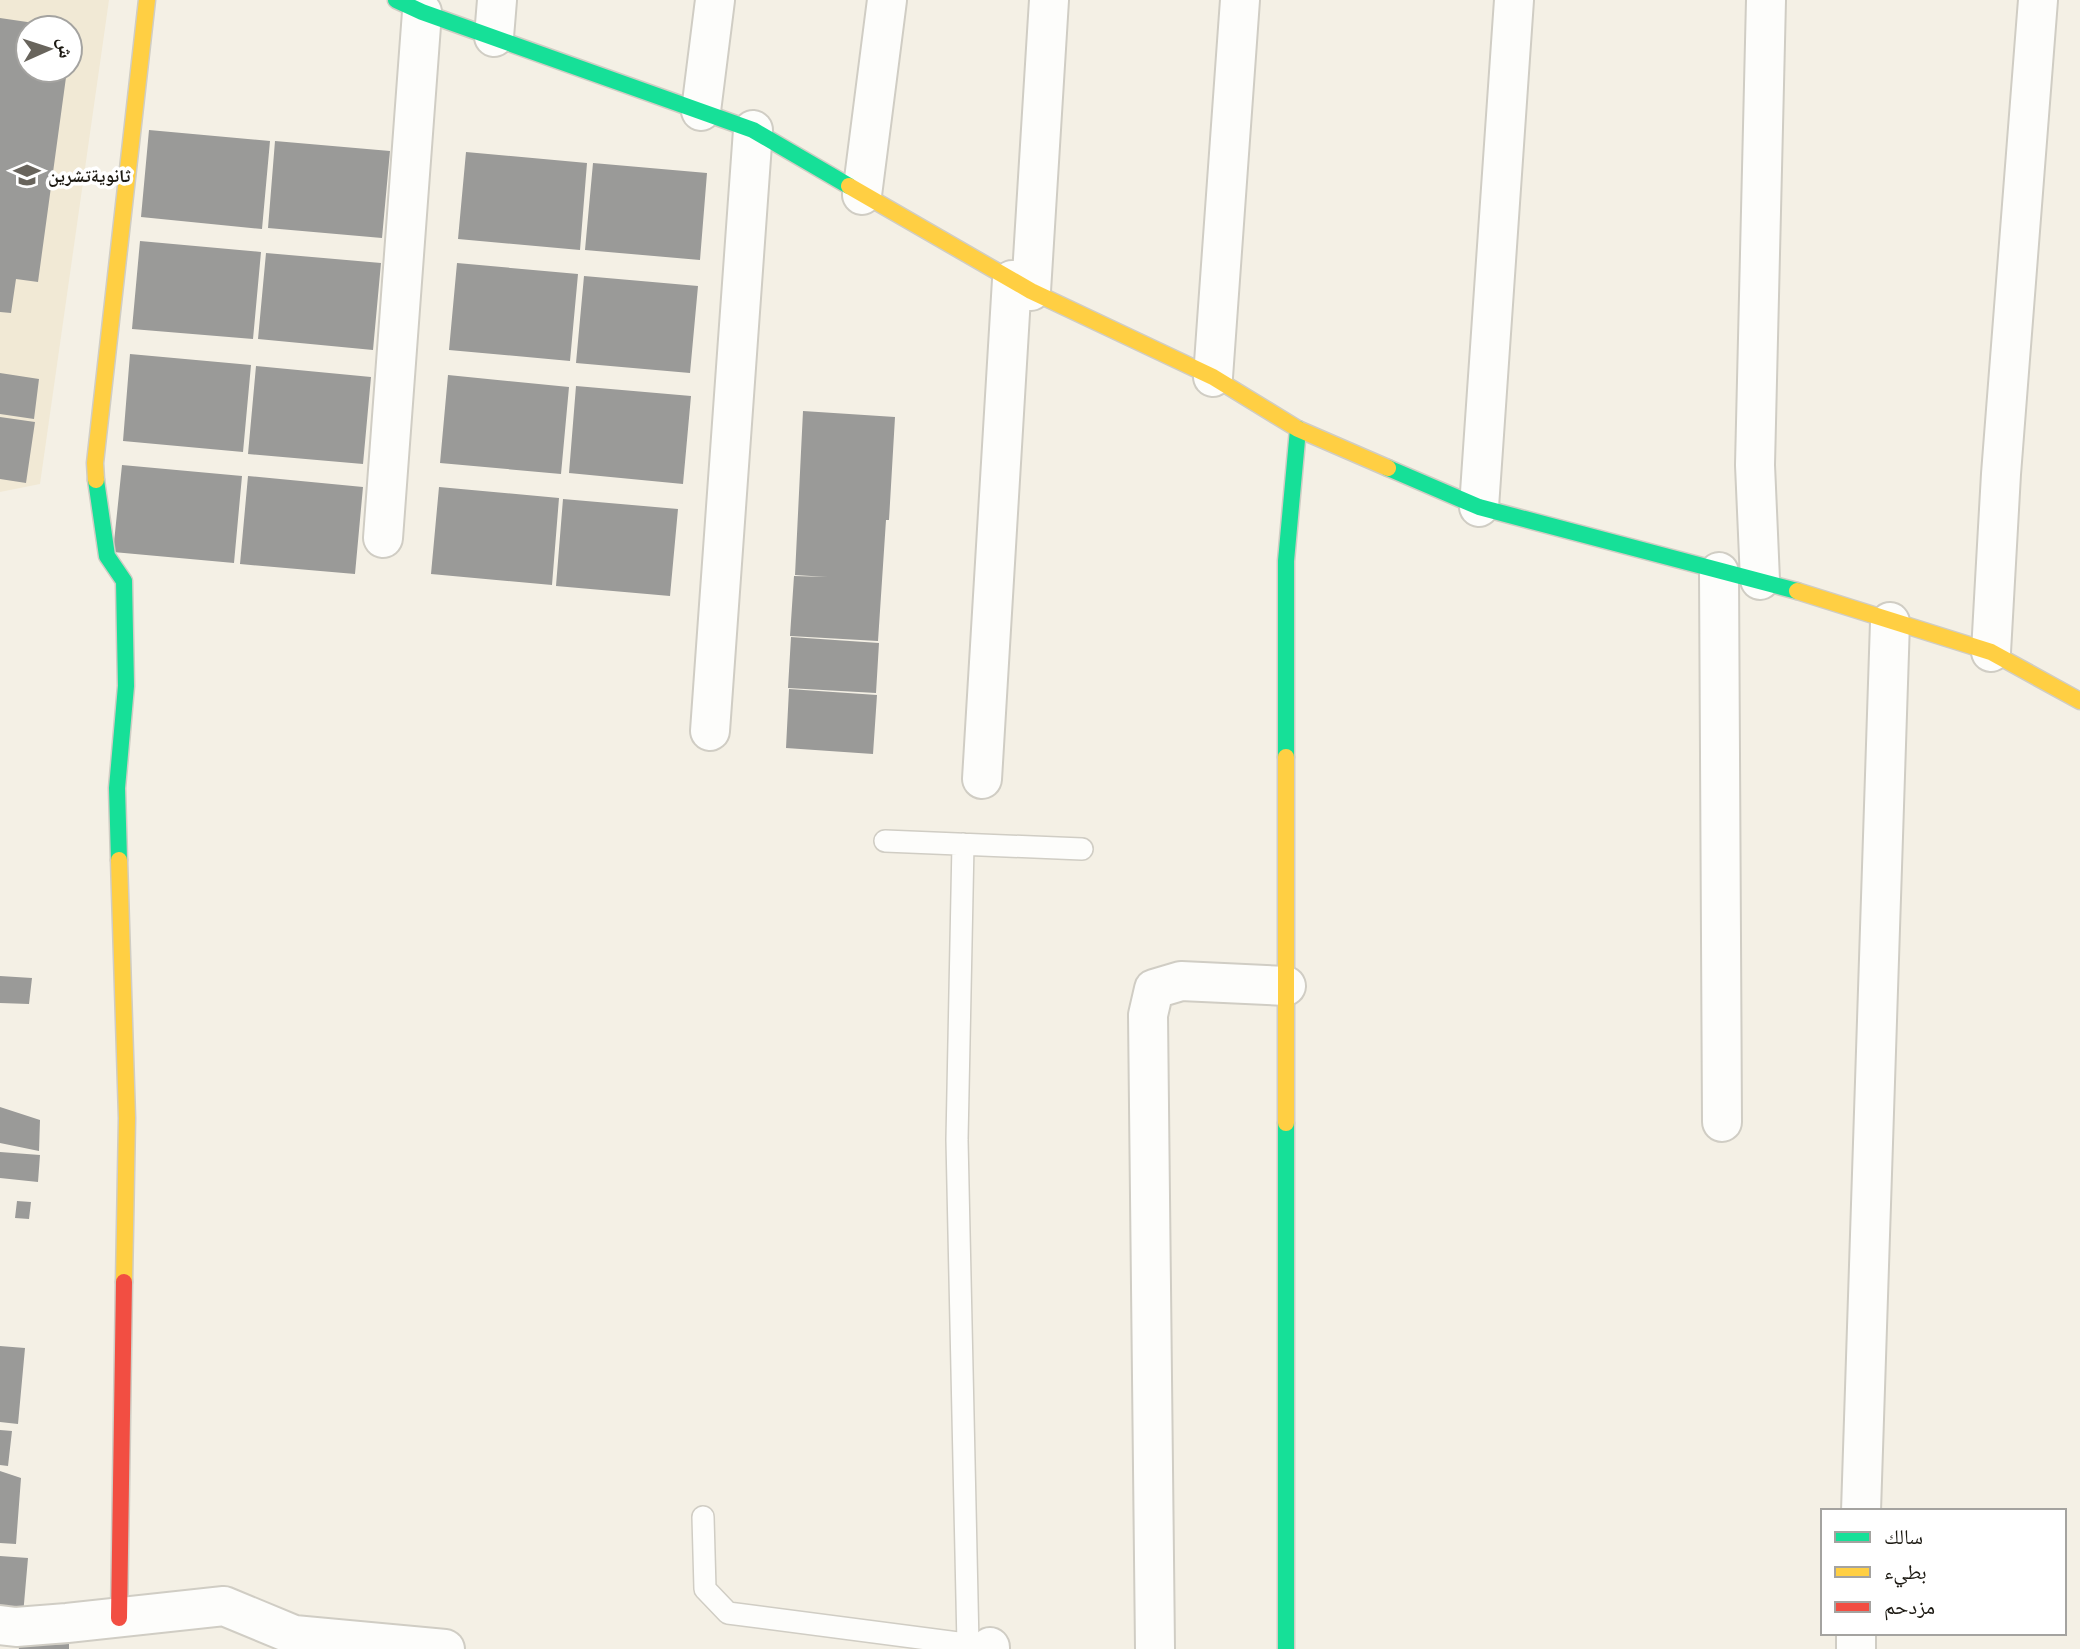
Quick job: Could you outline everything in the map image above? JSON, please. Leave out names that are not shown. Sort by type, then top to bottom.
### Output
[{"type":"street","points":[[119,1618],[127,1118],[117,788],[126,686],[124,581],[107,556],[97,505],[95,463],[147,0]]},
{"type":"street","points":[[494,37],[497,0]]},
{"type":"street","points":[[701,111],[715,0]]},
{"type":"street","points":[[862,195],[887,0]]},
{"type":"street","points":[[982,779],[1021,286],[1049,0]]},
{"type":"street","points":[[1213,377],[1240,0]]},
{"type":"street","points":[[1479,507],[1514,0]]},
{"type":"street","points":[[1760,580],[1755,465],[1766,0]]},
{"type":"street","points":[[1991,652],[2001,474],[2038,0]]},
{"type":"street","points":[[383,538],[409,6],[753,130],[1021,286],[1213,377],[1298,429],[1479,507],[1719,572],[1760,580],[1991,652],[2080,702]]},
{"type":"street","points":[[710,731],[753,130]]},
{"type":"street","points":[[1286,1649],[1286,561],[1298,429]]},
{"type":"street","points":[[1719,572],[1722,1122]]},
{"type":"street","points":[[1861,1509],[1890,622]]},
{"type":"street","points":[[1155,1649],[1149,1015],[1154,989],[1181,981],[1286,986]]},
{"type":"street","points":[[0,1625],[16,1627],[224,1606],[258,1634],[445,1649]]},
{"type":"lane","points":[[885,841],[1082,849]]},
{"type":"lane","points":[[704,1517],[705,1589],[728,1613],[983,1647],[957,1140],[964,844]]},
{"type":"shaded area","points":[[0,0],[109,0],[40,484],[0,492]]},
{"type":"building","name":"ثانويةتشرين","points":[[0,18],[14,20],[14,84],[65,84],[38,282],[16,279],[11,313],[0,312]]},
{"type":"building","points":[[149,130],[270,141],[262,229],[141,217]]},
{"type":"building","points":[[275,141],[390,151],[382,238],[268,228]]},
{"type":"building","points":[[466,152],[587,163],[580,250],[458,239]]},
{"type":"building","points":[[593,163],[707,173],[700,260],[585,250]]},
{"type":"building","points":[[140,241],[261,252],[253,339],[132,329]]},
{"type":"building","points":[[266,253],[381,263],[373,350],[258,339]]},
{"type":"building","points":[[457,263],[578,274],[570,361],[449,350]]},
{"type":"building","points":[[584,276],[698,286],[690,373],[576,363]]},
{"type":"building","points":[[130,354],[251,365],[243,452],[123,441]]},
{"type":"building","points":[[256,366],[371,377],[363,464],[248,454]]},
{"type":"building","points":[[0,373],[39,379],[34,419],[0,414]]},
{"type":"building","points":[[448,375],[569,387],[561,474],[440,463]]},
{"type":"building","points":[[576,386],[691,396],[683,484],[569,473]]},
{"type":"building","points":[[803,411],[895,417],[878,641],[790,636],[794,576],[827,577],[795,575]]},
{"type":"building","points":[[0,417],[35,422],[26,483],[0,479]]},
{"type":"building","points":[[122,465],[242,476],[234,563],[113,552]]},
{"type":"building","points":[[248,476],[363,487],[355,574],[240,564]]},
{"type":"building","points":[[439,487],[559,498],[552,585],[431,574]]},
{"type":"building","points":[[563,499],[678,509],[670,596],[556,586]]},
{"type":"building","points":[[791,637],[879,643],[876,693],[788,688]]},
{"type":"building","points":[[789,689],[877,695],[873,754],[786,748]]},
{"type":"building","points":[[0,976],[32,978],[29,1004],[0,1003]]},
{"type":"building","points":[[0,1107],[40,1120],[39,1151],[0,1143]]},
{"type":"building","points":[[0,1152],[40,1155],[38,1182],[0,1178]]},
{"type":"building","points":[[17,1201],[31,1202],[29,1219],[15,1218]]},
{"type":"building","points":[[0,1346],[25,1348],[18,1424],[0,1422]]},
{"type":"building","points":[[0,1430],[12,1431],[8,1466],[0,1465]]},
{"type":"building","points":[[0,1471],[21,1478],[16,1544],[0,1543]]},
{"type":"building","points":[[0,1556],[28,1558],[23,1615],[0,1613]]},
{"type":"building","points":[[69,1644],[69,1649],[19,1649],[18,1646]]},
{"type":"traffic: fast","points":[[396,0],[422,12],[753,130],[849,186]]},
{"type":"traffic: fast","points":[[1286,757],[1286,561],[1298,429]]},
{"type":"traffic: fast","points":[[1388,468],[1479,507],[1797,591]]},
{"type":"traffic: fast","points":[[96,480],[107,556],[124,581],[126,686],[117,788],[119,860]]},
{"type":"traffic: fast","points":[[1286,1123],[1286,1649]]},
{"type":"traffic: slow","points":[[96,480],[95,463],[147,0]]},
{"type":"traffic: slow","points":[[849,186],[1031,291],[1213,377],[1298,429],[1388,468]]},
{"type":"traffic: slow","points":[[1797,591],[1991,652],[2080,701]]},
{"type":"traffic: slow","points":[[1286,757],[1286,1123]]},
{"type":"traffic: slow","points":[[119,860],[127,1118],[124,1282]]},
{"type":"traffic: jam","points":[[119,1618],[124,1282]]},
{"type":"place","name":"ثانويةتشرين","points":[[27,175]]}]
